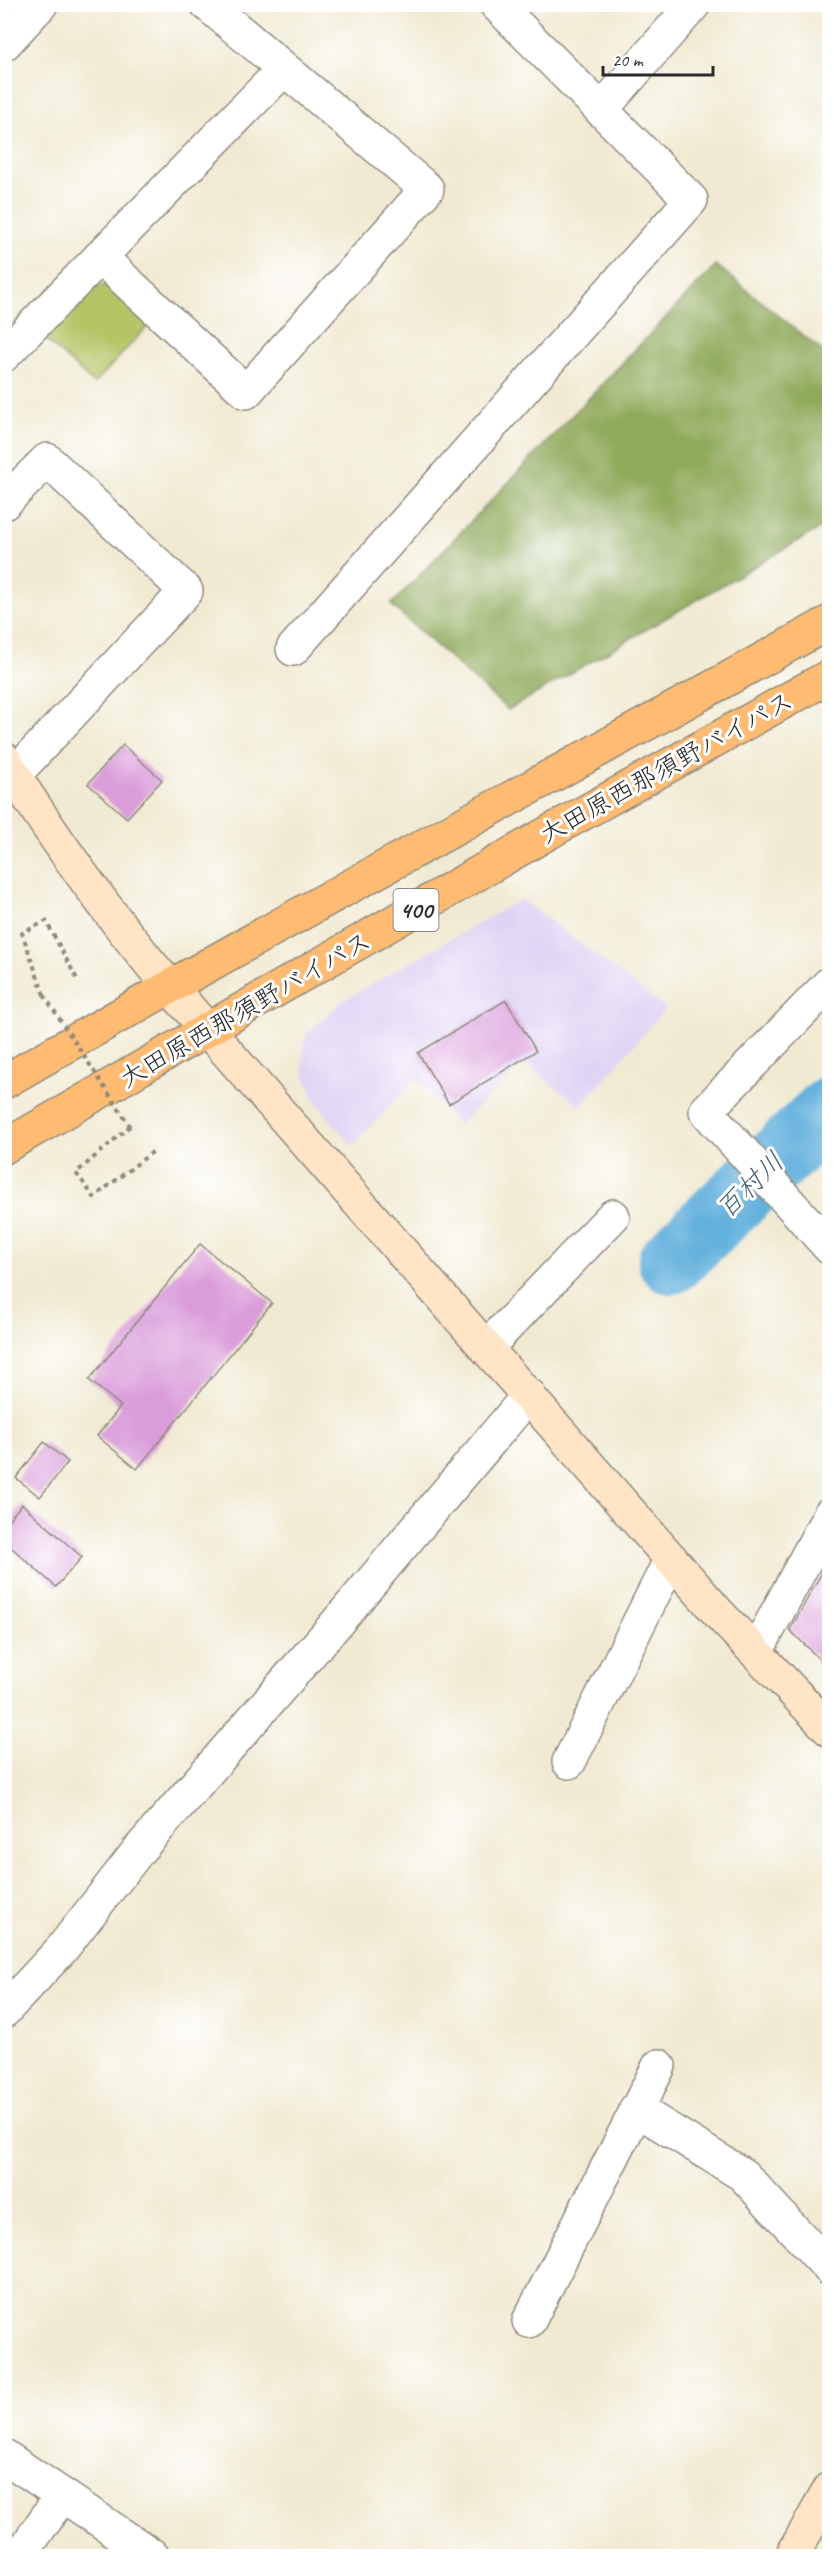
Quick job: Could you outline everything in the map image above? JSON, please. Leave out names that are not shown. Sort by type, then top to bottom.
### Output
[{"type":"highway","name":"大田原西那須野バイパス","points":[[4,1082],[169,986],[830,622]]},
{"type":"highway","name":"大田原西那須野バイパス","points":[[4,1147],[209,1031],[560,826],[830,676]]},
{"type":"street","points":[[4,44],[41,4]]},
{"type":"street","points":[[100,257],[246,392],[427,189],[207,4]]},
{"type":"street","points":[[293,649],[691,200],[496,4]]},
{"type":"street","points":[[601,110],[694,4]]},
{"type":"street","points":[[4,355],[284,69]]},
{"type":"street","points":[[4,503],[47,460],[186,591],[9,767],[113,920],[169,986],[671,1558],[830,1730]]},
{"type":"street","points":[[830,983],[706,1111],[830,1248]]},
{"type":"street","points":[[487,1347],[613,1216]]},
{"type":"street","points":[[4,2011],[61,1950],[139,1850],[529,1395]]},
{"type":"street","points":[[756,1652],[830,1514]]},
{"type":"street","points":[[569,1762],[671,1558]]},
{"type":"street","points":[[529,2321],[659,2066]]},
{"type":"street","points":[[636,2109],[743,2175],[830,2269]]},
{"type":"street","points":[[4,2456],[153,2556]]},
{"type":"street","points":[[792,2556],[830,2488]]},
{"type":"street","points":[[20,2556],[62,2495]]},
{"type":"path","points":[[77,979],[46,921],[21,933],[44,995],[130,1126],[76,1173],[94,1197],[155,1150]]},
{"type":"shaded area","points":[[521,899],[666,1008],[581,1106],[523,1063],[459,1125],[416,1078],[352,1146],[313,1098],[302,1067],[306,1034],[342,1001]]},
{"type":"green space","points":[[716,265],[829,356],[829,523],[508,710],[391,605]]},
{"type":"green space","points":[[96,285],[113,286],[149,325],[94,384],[42,336]]},
{"type":"building","points":[[123,745],[162,780],[127,818],[88,784]]},
{"type":"building","points":[[506,1000],[536,1051],[449,1104],[418,1053]]},
{"type":"building","points":[[200,1244],[272,1303],[137,1469],[97,1436],[121,1406],[89,1380]]},
{"type":"building","points":[[44,1442],[68,1462],[40,1497],[16,1478]]},
{"type":"building","points":[[22,1504],[82,1557],[56,1587],[4,1541],[4,1525]]},
{"type":"building","points":[[830,1558],[830,1670],[790,1630]]},
{"type":"waterway","name":"百村川","points":[[671,1261],[830,1109]]}]
